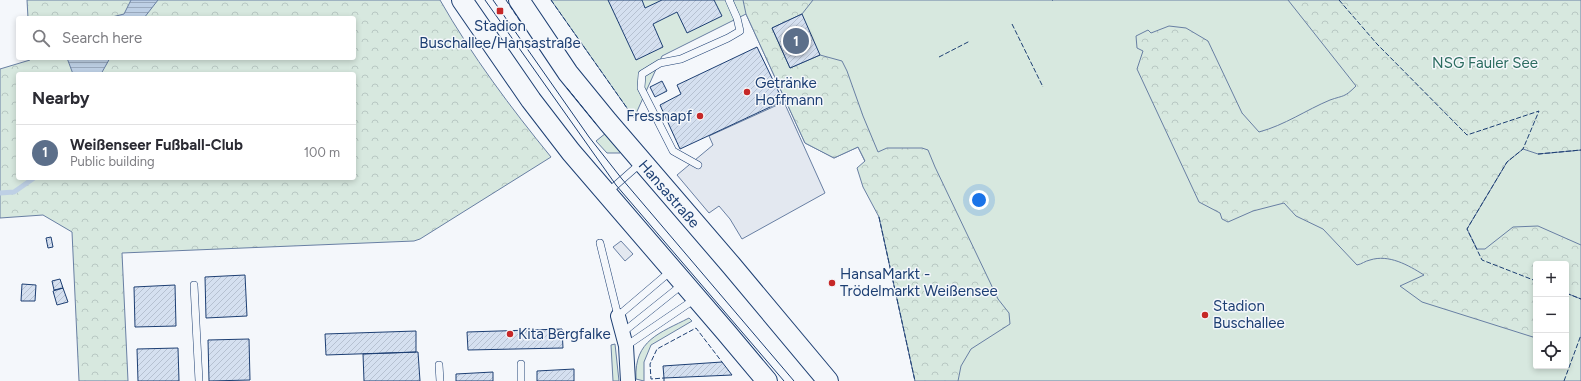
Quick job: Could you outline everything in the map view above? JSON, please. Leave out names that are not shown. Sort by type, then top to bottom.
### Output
[{"type":"main road","points":[[462,0],[531,100],[570,152],[767,381]]},
{"type":"main road","name":"Hansastraße","points":[[518,0],[568,73],[828,381]]},
{"type":"street","points":[[618,316],[624,340],[628,381]]},
{"type":"lane","points":[[698,165],[673,151],[641,88],[642,74],[660,63],[681,59],[740,31],[737,18],[729,0]]},
{"type":"lane","points":[[606,194],[642,162]]},
{"type":"lane","points":[[600,244],[618,316],[684,284]]},
{"type":"lane","points":[[624,340],[684,284]]},
{"type":"lane","points":[[624,340],[684,284]]},
{"type":"lane","points":[[194,285],[199,381]]},
{"type":"lane","points":[[520,364],[521,381]]},
{"type":"lane","points":[[439,365],[440,381]]},
{"type":"green space","points":[[27,0],[440,0],[452,21],[492,81],[551,157],[420,239],[414,241],[122,253],[128,381],[79,381],[72,232],[43,215],[0,218],[0,69],[30,60],[356,60],[356,16],[28,16]]},
{"type":"green space","points":[[551,0],[1339,0],[1539,111],[1538,154],[1581,150],[1581,381],[915,381],[879,217],[872,176],[858,147],[834,158],[805,143],[746,14],[662,56],[634,118]]},
{"type":"green space","points":[[743,0],[813,0],[802,14],[772,28],[790,68],[820,55],[842,61],[878,152],[887,148],[922,148],[928,150],[998,299],[1009,313],[1010,324],[971,349],[961,366],[958,381],[915,381],[879,217],[863,187],[857,168],[865,161],[858,147],[834,158],[805,143],[746,14]]},
{"type":"green space","name":"NSG Fauler See","points":[[1288,0],[1581,0],[1581,150],[1538,154],[1523,149],[1507,162],[1467,229],[1477,249],[1485,249],[1513,227],[1538,226],[1581,245],[1581,299],[1569,294],[1569,261],[1533,261],[1533,337],[1422,302],[1400,286],[1424,275],[1405,264],[1391,259],[1384,258],[1370,260],[1357,265],[1323,229],[1296,216],[1284,203],[1253,211],[1228,222],[1222,219],[1220,213],[1199,202],[1137,69],[1143,51],[1137,48],[1136,36],[1148,30],[1151,33],[1169,26],[1186,28],[1208,41],[1242,113],[1259,132],[1287,121],[1330,100],[1344,96],[1356,86]]},
{"type":"green space","points":[[606,133],[621,152],[620,153],[607,153],[596,141]]},
{"type":"green space","points":[[689,318],[692,321],[651,345],[644,362],[644,381],[636,379],[639,355],[644,347],[668,328]]},
{"type":"green space","points":[[615,344],[619,381],[613,381],[611,345]]},
{"type":"shaded area","points":[[784,102],[825,193],[742,239],[730,219],[719,206],[709,213],[677,175],[713,145],[709,136]]},
{"type":"shaded area","points":[[621,241],[633,254],[625,261],[613,247]]},
{"type":"water","points":[[131,0],[158,0],[146,16],[116,16],[124,14]]},
{"type":"water","points":[[68,60],[109,60],[102,72],[72,72]]},
{"type":"building","points":[[608,0],[642,0],[645,8],[662,0],[714,0],[722,16],[687,33],[677,12],[653,24],[663,47],[636,60]]},
{"type":"building","points":[[802,14],[820,55],[790,68],[772,28]]},
{"type":"building","points":[[757,47],[783,101],[680,149],[660,105],[681,94],[677,85]]},
{"type":"building","points":[[662,81],[667,91],[655,97],[650,87]]},
{"type":"building","points":[[51,237],[53,247],[48,248],[46,238]]},
{"type":"building","points":[[245,275],[247,316],[206,318],[205,277]]},
{"type":"building","points":[[60,279],[63,288],[54,290],[52,281]]},
{"type":"building","points":[[22,284],[36,285],[35,301],[21,301]]},
{"type":"building","points":[[175,285],[176,326],[135,327],[134,287]]},
{"type":"building","points":[[63,288],[68,302],[57,305],[53,291]]},
{"type":"building","points":[[562,329],[563,348],[468,350],[467,332]]},
{"type":"building","points":[[416,331],[416,352],[326,355],[325,334]]},
{"type":"building","points":[[249,339],[250,380],[209,381],[208,340]]},
{"type":"building","points":[[178,348],[179,381],[138,381],[137,349]]},
{"type":"building","points":[[418,352],[420,381],[364,381],[363,354]]},
{"type":"building","points":[[722,362],[732,375],[664,378],[663,366]]},
{"type":"building","points":[[574,369],[574,381],[537,381],[537,371]]},
{"type":"building","points":[[493,372],[493,381],[456,381],[456,374]]},
{"type":"waterway","points":[[0,193],[14,192],[31,180]]},
{"type":"tram line","points":[[485,0],[616,185],[784,381]]},
{"type":"tram line","points":[[493,0],[589,137],[622,179],[794,381]]},
{"type":"fence","points":[[506,0],[520,21]]},
{"type":"fence","points":[[551,0],[634,118]]},
{"type":"fence","points":[[1339,0],[1377,44],[1467,135],[1539,111],[1523,149],[1507,162],[1467,229],[1482,260],[1533,280]]},
{"type":"fence","points":[[1012,24],[1043,87]]},
{"type":"fence","points":[[939,57],[970,41]]},
{"type":"fence","points":[[567,88],[596,124]]},
{"type":"fence","points":[[1538,154],[1581,150]]},
{"type":"fence","points":[[879,217],[915,381]]},
{"type":"fence","points":[[1569,294],[1581,299]]},
{"type":"fence","points":[[664,381],[664,378],[651,379],[650,364],[657,349],[696,328],[722,362]]},
{"type":"fence","points":[[1564,381],[1581,335]]},
{"type":"place","name":"Stadion Buschallee/Hansastraße","points":[[500,11]]},
{"type":"place","name":"Weißenseer Fußball-Club","points":[[796,41]]},
{"type":"place","name":"Getränke Hoffmann","points":[[747,92]]},
{"type":"place","name":"Fressnapf","points":[[700,116]]},
{"type":"place","name":"HansaMarkt - Trödelmarkt Weißensee","points":[[832,283]]},
{"type":"place","name":"Stadion Buschallee","points":[[1205,315]]},
{"type":"place","name":"Kita Bergfalke","points":[[510,334]]}]
